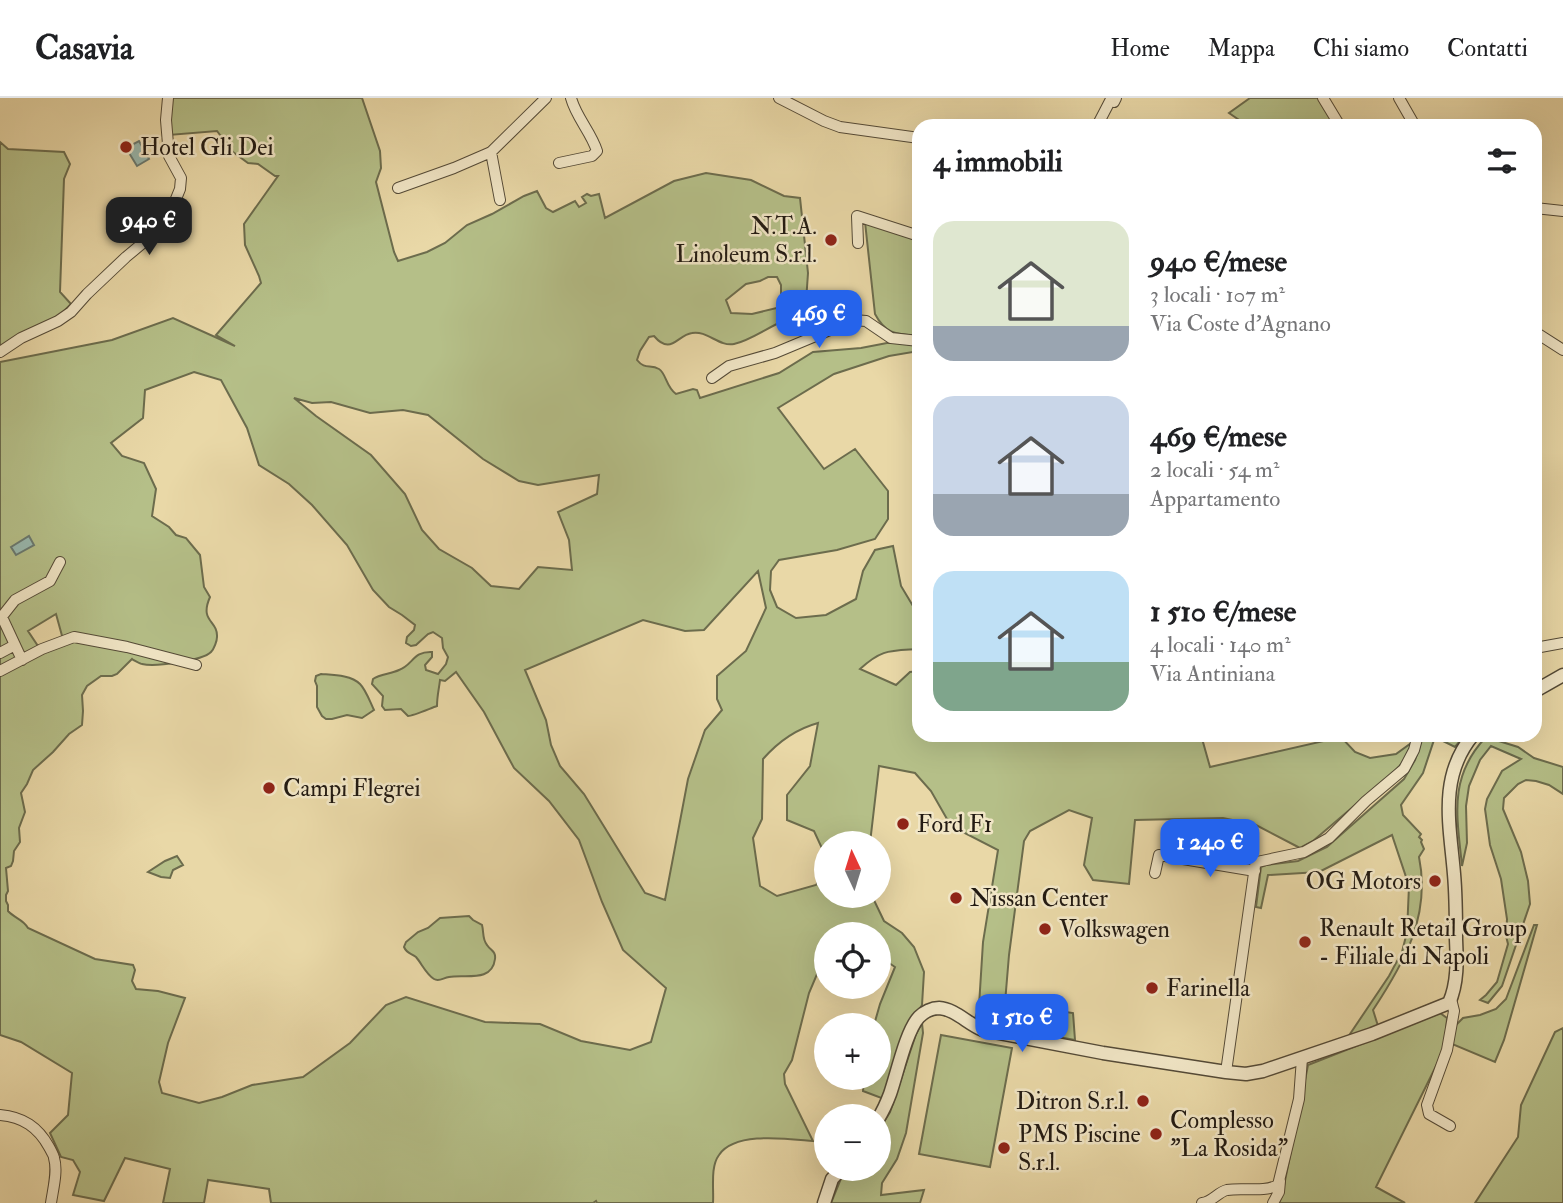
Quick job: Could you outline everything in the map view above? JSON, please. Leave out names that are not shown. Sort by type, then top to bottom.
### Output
[{"type":"street","points":[[0,352],[71,312],[125,257],[156,232],[171,211],[180,189],[181,178],[169,156],[166,120],[168,98]]},
{"type":"street","points":[[398,187],[491,152],[547,98]]},
{"type":"street","points":[[559,163],[592,156],[597,151],[571,98]]},
{"type":"street","points":[[779,98],[840,127],[912,137]]},
{"type":"street","points":[[1101,119],[1110,101],[1114,102],[1116,98]]},
{"type":"street","points":[[1323,98],[1336,119]]},
{"type":"street","points":[[1399,98],[1411,119]]},
{"type":"street","points":[[491,152],[500,200]]},
{"type":"street","points":[[1542,209],[1563,211]]},
{"type":"street","points":[[859,243],[857,216],[912,234]]},
{"type":"street","points":[[712,378],[729,366],[775,353],[854,320],[866,321],[891,338],[912,340]]},
{"type":"street","points":[[1542,336],[1563,350]]},
{"type":"street","points":[[22,660],[1,618],[15,600],[50,581],[60,562]]},
{"type":"street","points":[[0,671],[42,649],[74,637],[127,647],[196,665]]},
{"type":"street","points":[[1542,647],[1563,643]]},
{"type":"street","points":[[0,653],[15,645]]},
{"type":"street","points":[[1542,687],[1563,675]]},
{"type":"street","points":[[1226,1072],[1257,862],[1304,852],[1329,838],[1366,801],[1399,775],[1416,742]]},
{"type":"street","points":[[886,1104],[919,1018],[937,1008],[953,1012],[972,1026],[983,1030],[1103,1053],[1246,1074],[1263,1071],[1372,1034],[1446,1005],[1451,999],[1456,978],[1457,954],[1450,781],[1458,757],[1468,742]]},
{"type":"street","points":[[1155,873],[1159,855],[1255,871]]},
{"type":"street","points":[[1450,1126],[1430,1114],[1427,1105],[1447,1050],[1454,1011],[1451,999]]},
{"type":"street","points":[[1273,1203],[1279,1192],[1299,1099],[1302,1058]]},
{"type":"street","points":[[0,1115],[24,1120],[43,1135],[54,1157],[51,1203]]},
{"type":"street","points":[[1202,1203],[1225,1191],[1275,1187],[1280,1180]]},
{"type":"street","points":[[824,1203],[831,1181]]},
{"type":"green space","points":[[172,98],[362,98],[380,151],[381,168],[376,182],[398,261],[445,243],[467,225],[537,191],[546,208],[553,212],[575,201],[579,207],[586,203],[582,197],[599,194],[605,218],[674,181],[706,173],[751,180],[784,196],[800,198],[808,273],[805,316],[787,319],[734,344],[723,343],[697,333],[670,344],[660,342],[654,336],[649,337],[637,360],[661,371],[676,394],[693,389],[697,390],[700,398],[779,373],[813,352],[887,343],[912,343],[912,352],[889,356],[834,374],[778,408],[824,469],[855,449],[888,491],[888,519],[875,539],[837,550],[779,560],[771,571],[770,590],[777,607],[796,618],[826,615],[856,599],[863,571],[875,550],[893,546],[901,586],[912,604],[912,649],[886,652],[860,669],[896,685],[912,672],[912,742],[1203,742],[1210,767],[1319,742],[1346,742],[1355,752],[1370,758],[1396,754],[1414,742],[1409,755],[1395,771],[1313,841],[1300,848],[1256,825],[1223,818],[1135,820],[1129,884],[1093,880],[1084,865],[1092,818],[1069,810],[1030,831],[1024,841],[1005,1003],[1073,1013],[1075,1040],[987,1024],[975,1019],[979,1006],[983,942],[998,850],[951,826],[931,791],[915,773],[879,766],[871,831],[814,831],[787,820],[787,795],[810,766],[818,723],[788,737],[763,759],[762,819],[753,838],[760,886],[777,896],[814,886],[814,908],[878,908],[886,922],[814,922],[814,981],[792,1060],[784,1074],[785,1084],[813,1141],[763,1138],[737,1142],[727,1147],[714,1166],[713,1203],[271,1203],[269,1189],[208,1180],[204,1203],[163,1203],[170,1169],[125,1158],[104,1201],[73,1195],[80,1172],[73,1160],[61,1157],[50,1133],[68,1115],[72,1073],[21,1042],[0,1035],[0,362],[112,340],[173,318],[235,346],[216,335],[261,283],[245,245],[244,224],[278,176],[258,164],[248,163],[233,152],[217,131],[169,135]],"holes":[[[777,277],[781,285],[781,307],[752,314],[731,313],[726,300],[746,284]],[[194,372],[221,380],[247,428],[259,465],[289,484],[312,505],[347,545],[373,590],[389,607],[415,625],[406,643],[416,645],[433,632],[442,638],[448,657],[438,674],[426,670],[425,665],[432,657],[432,652],[426,652],[404,668],[373,679],[372,684],[383,696],[382,706],[385,710],[401,709],[408,716],[437,706],[440,680],[445,681],[456,672],[484,712],[514,768],[549,801],[579,840],[623,950],[666,988],[651,1042],[630,1050],[581,1041],[540,1024],[485,1022],[406,997],[386,1005],[350,1043],[303,1077],[252,1085],[199,1103],[162,1093],[159,1082],[168,1043],[185,998],[136,989],[132,981],[135,970],[133,965],[95,959],[28,928],[8,911],[6,868],[11,866],[14,851],[20,842],[19,828],[25,812],[21,793],[33,770],[69,734],[82,725],[82,695],[87,686],[101,676],[117,674],[132,659],[148,665],[189,661],[206,655],[214,647],[217,631],[208,616],[207,605],[210,597],[204,587],[200,555],[186,538],[176,535],[152,516],[156,489],[144,463],[122,456],[111,443],[143,418],[145,390]],[[294,398],[312,403],[331,402],[370,413],[403,410],[428,415],[483,459],[519,481],[538,485],[599,475],[597,494],[558,512],[569,540],[572,570],[538,567],[519,589],[491,586],[472,568],[439,549],[422,530],[405,494],[371,455]],[[758,571],[766,608],[746,651],[717,676],[717,699],[722,710],[705,730],[688,779],[665,900],[645,893],[584,794],[560,766],[551,745],[546,720],[525,670],[643,620],[685,631],[704,630]],[[56,614],[64,643],[42,652],[28,631]]]},
{"type":"green space","points":[[1250,98],[1321,98],[1333,119],[1238,119],[1229,113]]},
{"type":"green space","points":[[0,142],[8,149],[64,152],[70,164],[64,179],[60,292],[71,304],[59,316],[0,347]]},
{"type":"green space","points":[[865,222],[912,237],[912,336],[888,330],[875,314]]},
{"type":"green space","points":[[316,676],[342,676],[356,681],[364,689],[374,710],[362,718],[347,715],[326,719],[317,707],[315,681]]},
{"type":"green space","points":[[1421,742],[1433,742],[1423,773],[1401,805],[1403,815],[1421,834],[1419,837],[1424,849],[1419,857],[1422,879],[1418,919],[1395,975],[1373,1010],[1378,1026],[1348,1037],[1389,976],[1402,952],[1407,932],[1409,886],[1392,835],[1319,872],[1268,875],[1261,908],[1256,907],[1261,867],[1298,861],[1327,847],[1404,779],[1415,760]]},
{"type":"green space","points":[[1445,742],[1459,742],[1455,747]]},
{"type":"green space","points":[[1482,742],[1502,742],[1518,747],[1534,758],[1563,767],[1563,794],[1549,785],[1526,780],[1504,798],[1503,809],[1521,852],[1530,904],[1502,986],[1488,1003],[1480,1000],[1497,982],[1508,944],[1501,879],[1490,845],[1485,809],[1487,799],[1502,771],[1521,759],[1491,746],[1480,760],[1469,786],[1466,806],[1467,843],[1462,866],[1458,798],[1460,782],[1474,752]]},
{"type":"green space","points":[[177,856],[183,865],[173,870],[170,878],[148,872],[165,861]]},
{"type":"green space","points":[[469,916],[482,925],[484,940],[495,954],[493,967],[489,972],[477,976],[434,979],[416,957],[406,951],[406,942],[440,918]]},
{"type":"green space","points":[[1534,925],[1537,925],[1504,1040],[1495,1062],[1452,1044],[1456,1025],[1463,1018],[1496,1009],[1506,999]]},
{"type":"green space","points":[[891,926],[902,933],[914,947],[924,972],[922,1005],[891,1081],[891,1013],[877,1013],[882,999],[891,999],[891,977],[895,967],[891,964]]},
{"type":"green space","points":[[1440,1013],[1447,1018],[1445,1048],[1376,1187],[1405,1203],[1279,1203],[1308,1065]]},
{"type":"green space","points":[[922,1023],[923,1033],[906,1133],[891,1169],[891,1109]]},
{"type":"green space","points":[[1563,1028],[1563,1203],[1475,1203],[1518,1137],[1521,1105],[1555,1032]]},
{"type":"green space","points":[[941,1035],[1012,1048],[990,1167],[919,1154]]},
{"type":"green space","points":[[863,1090],[887,1090],[884,1099]]},
{"type":"green space","points":[[840,1181],[883,1181],[881,1195],[924,1190],[920,1203],[831,1203]]},
{"type":"water","points":[[139,141],[149,159],[137,166],[126,148]]},
{"type":"water","points":[[29,536],[34,545],[16,555],[11,547]]},
{"type":"place","name":"Hotel Gli Dei","points":[[126,147]]},
{"type":"place","name":"N.T.A. Linoleum S.r.l.","points":[[831,240]]},
{"type":"place","name":"Campi Flegrei","points":[[269,788]]},
{"type":"place","name":"Ford F1","points":[[903,824]]},
{"type":"place","name":"OG Motors","points":[[1435,881]]},
{"type":"place","name":"Nissan Center","points":[[956,898]]},
{"type":"place","name":"Volkswagen","points":[[1045,929]]},
{"type":"place","name":"Renault Retail Group - Filiale di Napoli","points":[[1305,942]]},
{"type":"place","name":"Farinella","points":[[1152,988]]},
{"type":"place","name":"Ditron S.r.l.","points":[[1143,1101]]},
{"type":"place","name":"Complesso \"La Rosida\"","points":[[1156,1134]]},
{"type":"place","name":"PMS Piscine S.r.l.","points":[[1004,1148]]}]
